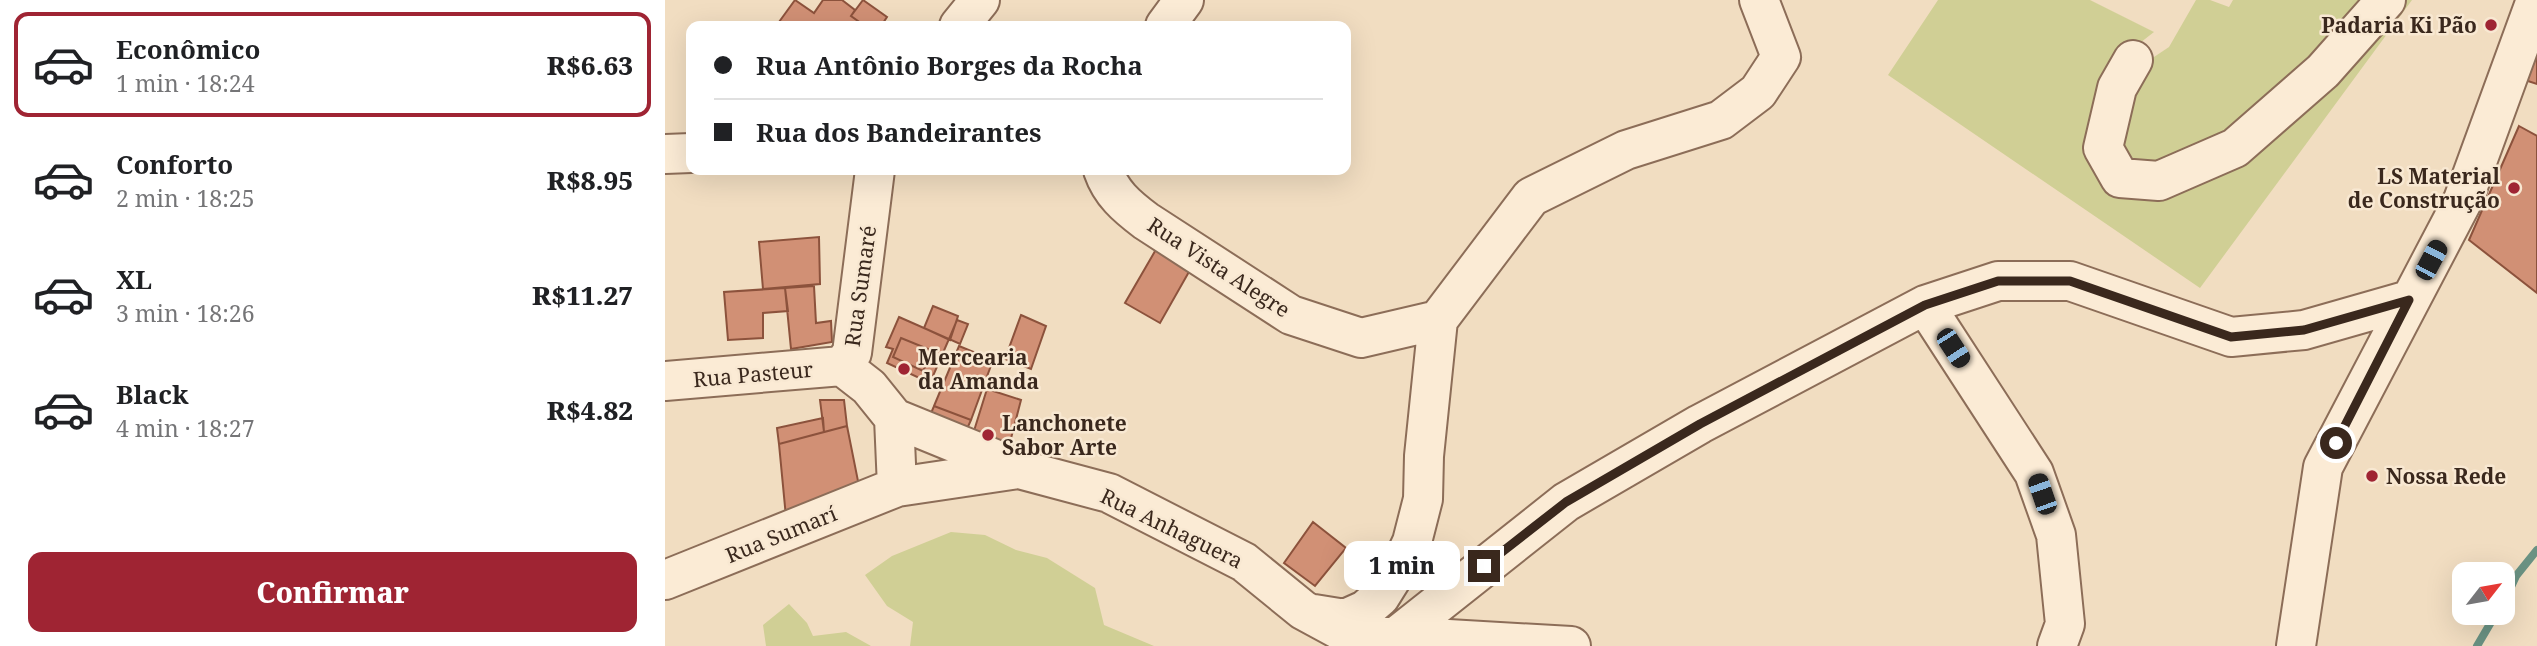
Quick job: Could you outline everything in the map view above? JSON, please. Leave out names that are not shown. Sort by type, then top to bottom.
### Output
[{"type":"street","points":[[963,21],[980,0]]},
{"type":"street","points":[[1169,21],[1184,0]]},
{"type":"street","points":[[1303,610],[1322,617],[1345,619],[1364,610],[1380,597],[1405,558],[1423,499],[1424,456],[1438,320],[1531,197],[1626,150],[1721,120],[1758,92],[1781,57],[1759,0]]},
{"type":"street","points":[[2133,60],[2117,88],[2103,148],[2120,178],[2159,181],[2235,148],[2323,71],[2386,0]]},
{"type":"street","points":[[2296,646],[2323,467],[2463,200],[2536,0]]},
{"type":"street","points":[[665,154],[686,153]]},
{"type":"street","name":"Rua Sumaré","points":[[874,175],[852,353],[842,366],[869,387],[894,418]]},
{"type":"street","name":"Rua Vista Alegre","points":[[1105,175],[1109,187],[1126,206],[1291,315],[1361,338],[1438,320]]},
{"type":"street","points":[[1397,636],[1566,502],[1700,424],[1925,305],[1998,281],[2070,281],[2231,337],[2304,330],[2409,300]]},
{"type":"street","points":[[1925,305],[2034,473],[2056,535],[2065,624],[2057,646]]},
{"type":"street","name":"Rua Pasteur","points":[[665,380],[842,366]]},
{"type":"street","points":[[894,418],[897,487]]},
{"type":"street","name":"Rua Anhaguera","points":[[894,418],[1002,468],[1109,493],[1244,562],[1303,610],[1338,629],[1368,639],[1397,636]]},
{"type":"street","name":"Rua Sumarí","points":[[665,580],[897,487],[1002,468]]},
{"type":"street","points":[[1397,636],[1571,646]]},
{"type":"shaded area","points":[[1938,0],[2090,0],[2154,32],[2136,46],[2139,67],[2169,47],[2196,0],[2210,0],[2229,7],[2233,0],[2412,0],[2200,288],[1888,75]]},
{"type":"shaded area","points":[[951,532],[985,535],[1016,550],[1047,558],[1095,588],[1104,625],[1154,646],[910,646],[913,622],[887,606],[865,575],[892,556]]},
{"type":"shaded area","points":[[789,604],[807,623],[813,636],[846,632],[871,646],[766,646],[763,625]]},
{"type":"building","points":[[795,0],[814,13],[823,0],[842,0],[855,10],[851,16],[858,21],[780,21]]},
{"type":"building","points":[[863,0],[887,17],[884,21],[858,21],[851,16]]},
{"type":"building","points":[[2537,46],[2537,84],[2525,80]]},
{"type":"building","name":"LS Material de Construção","points":[[2519,126],[2537,136],[2537,293],[2469,240]]},
{"type":"building","points":[[819,237],[820,284],[763,289],[759,242]]},
{"type":"building","points":[[1158,246],[1190,270],[1160,323],[1125,303]]},
{"type":"building","points":[[814,286],[816,323],[831,321],[832,342],[791,349],[785,288]]},
{"type":"building","points":[[785,288],[788,311],[763,313],[763,338],[728,340],[724,292]]},
{"type":"building","points":[[933,306],[958,316],[950,340],[924,328]]},
{"type":"building","points":[[1021,315],[1046,326],[1031,369],[1005,359]]},
{"type":"building","points":[[899,317],[949,339],[930,383],[887,363],[893,349],[886,347]],"holes":[[[901,338],[933,351],[923,371],[893,357]]]},
{"type":"building","points":[[957,320],[968,324],[960,344],[949,339]]},
{"type":"building","points":[[901,338],[933,351],[923,371],[893,357]]},
{"type":"building","points":[[959,346],[993,360],[971,420],[934,406]]},
{"type":"building","points":[[987,389],[1021,400],[1009,446],[973,434]]},
{"type":"building","points":[[820,400],[844,400],[847,426],[824,432]]},
{"type":"building","points":[[934,406],[971,420],[966,431],[929,418]]},
{"type":"building","points":[[823,418],[824,432],[779,444],[777,428]]},
{"type":"building","points":[[847,426],[860,491],[786,517],[779,444]]},
{"type":"building","points":[[1313,522],[1346,548],[1315,586],[1284,563]]},
{"type":"waterway","points":[[2515,578],[2537,550]]},
{"type":"waterway","points":[[2477,646],[2489,625]]},
{"type":"place","name":"Padaria Ki Pão","points":[[2491,25]]},
{"type":"place","name":"LS Material de Construção","points":[[2514,188]]},
{"type":"place","name":"Mercearia da Amanda","points":[[904,369]]},
{"type":"place","name":"Lanchonete Sabor Arte","points":[[988,435]]},
{"type":"place","name":"Nossa Rede","points":[[2372,476]]},
{"type":"route","points":[[1484,566],[1566,502],[1700,424],[1925,305],[1998,281],[2070,281],[2231,337],[2304,330],[2409,300],[2336,443]]}]
